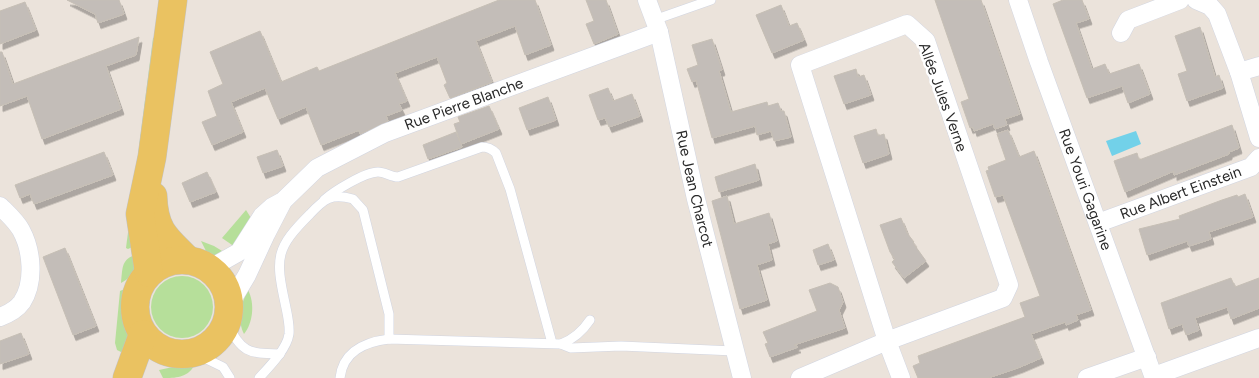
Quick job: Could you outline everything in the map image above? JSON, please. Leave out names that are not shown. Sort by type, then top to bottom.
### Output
[{"type":"main road","points":[[149,273],[140,214],[152,157],[172,0]]},
{"type":"main road","points":[[142,378],[157,362],[184,353],[202,350],[219,336],[228,314],[223,285],[164,238],[157,224],[154,212],[152,157]]},
{"type":"main road","points":[[184,353],[162,349],[151,343],[143,334],[136,317],[136,298],[143,280],[149,273],[163,264],[171,261],[199,265]]},
{"type":"main road","points":[[127,378],[143,334]]},
{"type":"street","name":"Rue Jean Charcot","points":[[647,0],[656,26],[696,199],[742,378]]},
{"type":"street","name":"Rue Youri Gagarine","points":[[1018,0],[1154,377]]},
{"type":"street","points":[[1121,33],[1128,20],[1180,0]]},
{"type":"street","points":[[1196,0],[1210,6],[1217,14],[1239,72],[1259,138]]},
{"type":"street","name":"Allée Jules Verne","points":[[800,378],[887,341],[1003,298],[1009,285],[926,41],[907,24],[800,65],[887,341],[902,378]]},
{"type":"street","name":"Rue Pierre Blanche","points":[[199,265],[239,252],[262,216],[272,207],[283,201],[317,168],[385,133],[656,26]]},
{"type":"street","points":[[1239,72],[1259,66]]},
{"type":"street","name":"Rue Albert Einstein","points":[[1098,223],[1251,167],[1259,158]]},
{"type":"street","name":"Rue Pierre Blanche","points":[[228,314],[283,201]]},
{"type":"street","points":[[0,206],[21,230],[27,246],[30,281],[22,302],[0,318]]},
{"type":"street","points":[[1154,377],[1259,338]]},
{"type":"street","points":[[1087,378],[1147,357]]},
{"type":"lane","points":[[656,26],[711,0]]},
{"type":"lane","points":[[259,378],[280,354],[289,334],[288,319],[279,276],[279,260],[290,234],[334,191],[372,174],[379,172],[392,177],[398,177],[482,147],[488,147],[496,153],[510,189],[556,343]]},
{"type":"lane","points":[[324,200],[338,197],[353,199],[363,210],[391,323],[390,340]]},
{"type":"lane","points":[[228,314],[241,346],[255,353],[280,354]]},
{"type":"lane","points":[[340,378],[346,360],[359,346],[390,340],[556,343],[570,340],[578,335],[590,320]]},
{"type":"lane","points":[[556,343],[571,348],[621,346],[734,351]]},
{"type":"lane","points":[[184,353],[223,367],[230,378]]},
{"type":"green space","points":[[153,38],[157,38],[139,244],[128,249],[126,248]]},
{"type":"green space","points":[[246,210],[251,218],[235,247],[222,238]]},
{"type":"green space","points":[[201,241],[214,246],[227,254],[208,255]]},
{"type":"green space","points":[[140,253],[135,271],[121,283],[126,260]]},
{"type":"green space","points":[[182,276],[194,278],[204,285],[211,295],[213,307],[211,319],[204,329],[194,336],[182,338],[170,336],[160,329],[153,319],[151,307],[153,295],[160,285],[170,278]]},
{"type":"green space","points":[[127,288],[122,307],[129,336],[125,354],[117,350],[115,343],[120,291]]},
{"type":"green space","points":[[248,290],[252,301],[252,313],[244,334],[241,312]]},
{"type":"green space","points":[[194,366],[188,373],[176,377],[163,378],[159,370],[173,367]]},
{"type":"water","points":[[1136,131],[1141,144],[1112,156],[1106,141]]},
{"type":"building","points":[[67,0],[119,0],[124,14],[98,23],[95,14]]},
{"type":"building","points":[[499,0],[535,0],[551,45],[525,55],[515,26],[476,41],[492,82],[450,98],[444,85],[447,83],[437,57],[395,73],[407,101],[399,104],[402,110],[386,116],[388,121],[360,134],[359,130],[321,145],[306,107],[278,119],[265,88],[231,102],[243,132],[212,145],[202,122],[217,116],[208,91],[223,84],[210,52],[260,31],[281,82],[317,67],[319,71]]},
{"type":"building","points":[[586,0],[606,0],[618,34],[594,44],[586,24],[594,21]]},
{"type":"building","points":[[935,0],[981,0],[1020,114],[1005,119],[1007,125],[995,129],[993,124],[974,131],[973,127],[970,128],[961,102],[969,99]]},
{"type":"building","points":[[1063,0],[1082,0],[1089,19],[1076,23],[1092,69],[1105,64],[1109,74],[1139,64],[1150,94],[1128,103],[1122,86],[1087,98],[1053,4]]},
{"type":"building","points":[[25,2],[36,30],[0,44],[0,11]]},
{"type":"building","points":[[781,5],[789,26],[797,23],[804,40],[772,53],[756,15]]},
{"type":"building","points":[[1200,27],[1215,77],[1219,75],[1223,88],[1187,101],[1178,74],[1187,71],[1175,36]]},
{"type":"building","points":[[139,37],[136,55],[106,66],[121,109],[42,139],[27,96],[0,106],[0,52],[2,52],[13,84]]},
{"type":"building","points":[[712,39],[722,70],[719,71],[731,112],[767,102],[768,106],[778,103],[781,111],[784,111],[791,137],[774,141],[771,131],[757,135],[755,126],[712,138],[696,80],[692,82],[687,69],[698,65],[692,45]]},
{"type":"building","points":[[856,69],[858,77],[864,75],[871,95],[844,104],[834,76]]},
{"type":"building","points":[[608,88],[613,101],[632,94],[640,116],[609,127],[605,118],[598,120],[589,95]]},
{"type":"building","points":[[548,97],[556,120],[527,130],[519,108]]},
{"type":"building","points":[[489,106],[499,129],[461,144],[454,124],[460,122],[458,117]]},
{"type":"building","points":[[1232,125],[1239,148],[1229,152],[1229,154],[1174,175],[1174,171],[1125,192],[1114,161],[1137,153],[1139,160]]},
{"type":"building","points":[[876,129],[878,136],[884,134],[889,154],[863,163],[854,136]]},
{"type":"building","points":[[1008,130],[1019,157],[1034,151],[1091,310],[1076,315],[1078,320],[1066,325],[1065,322],[1031,334],[1041,358],[1020,367],[988,378],[918,378],[913,366],[920,363],[918,356],[1025,317],[1020,303],[1040,296],[1003,195],[995,197],[986,171],[989,170],[988,167],[1006,160],[997,134]]},
{"type":"building","points":[[456,132],[462,147],[428,159],[423,145]]},
{"type":"building","points":[[277,150],[283,166],[263,173],[257,157]]},
{"type":"building","points":[[104,152],[113,175],[34,204],[30,194],[20,198],[15,185]]},
{"type":"building","points":[[755,164],[759,180],[719,192],[715,177]]},
{"type":"building","points":[[207,172],[216,192],[190,202],[182,183]]},
{"type":"building","points":[[1245,194],[1253,217],[1209,232],[1211,239],[1189,246],[1187,241],[1147,255],[1139,229],[1180,219],[1179,216],[1237,195],[1238,197]]},
{"type":"building","points":[[727,196],[734,224],[769,213],[777,241],[768,244],[772,260],[757,265],[767,300],[740,309],[712,201]]},
{"type":"building","points":[[901,218],[907,233],[926,261],[904,278],[892,262],[895,259],[890,252],[880,225]]},
{"type":"building","points":[[828,244],[834,260],[818,265],[813,250]]},
{"type":"building","points":[[65,248],[96,326],[73,335],[43,257]]},
{"type":"building","points":[[1231,278],[1235,287],[1259,278],[1259,308],[1231,319],[1227,307],[1195,318],[1199,330],[1186,335],[1182,324],[1169,329],[1161,303]]},
{"type":"building","points":[[830,283],[838,287],[843,302],[839,310],[845,328],[794,345],[798,347],[770,357],[765,344],[768,343],[763,332],[817,311],[809,290]]},
{"type":"building","points":[[21,333],[29,354],[0,364],[0,341]]}]
